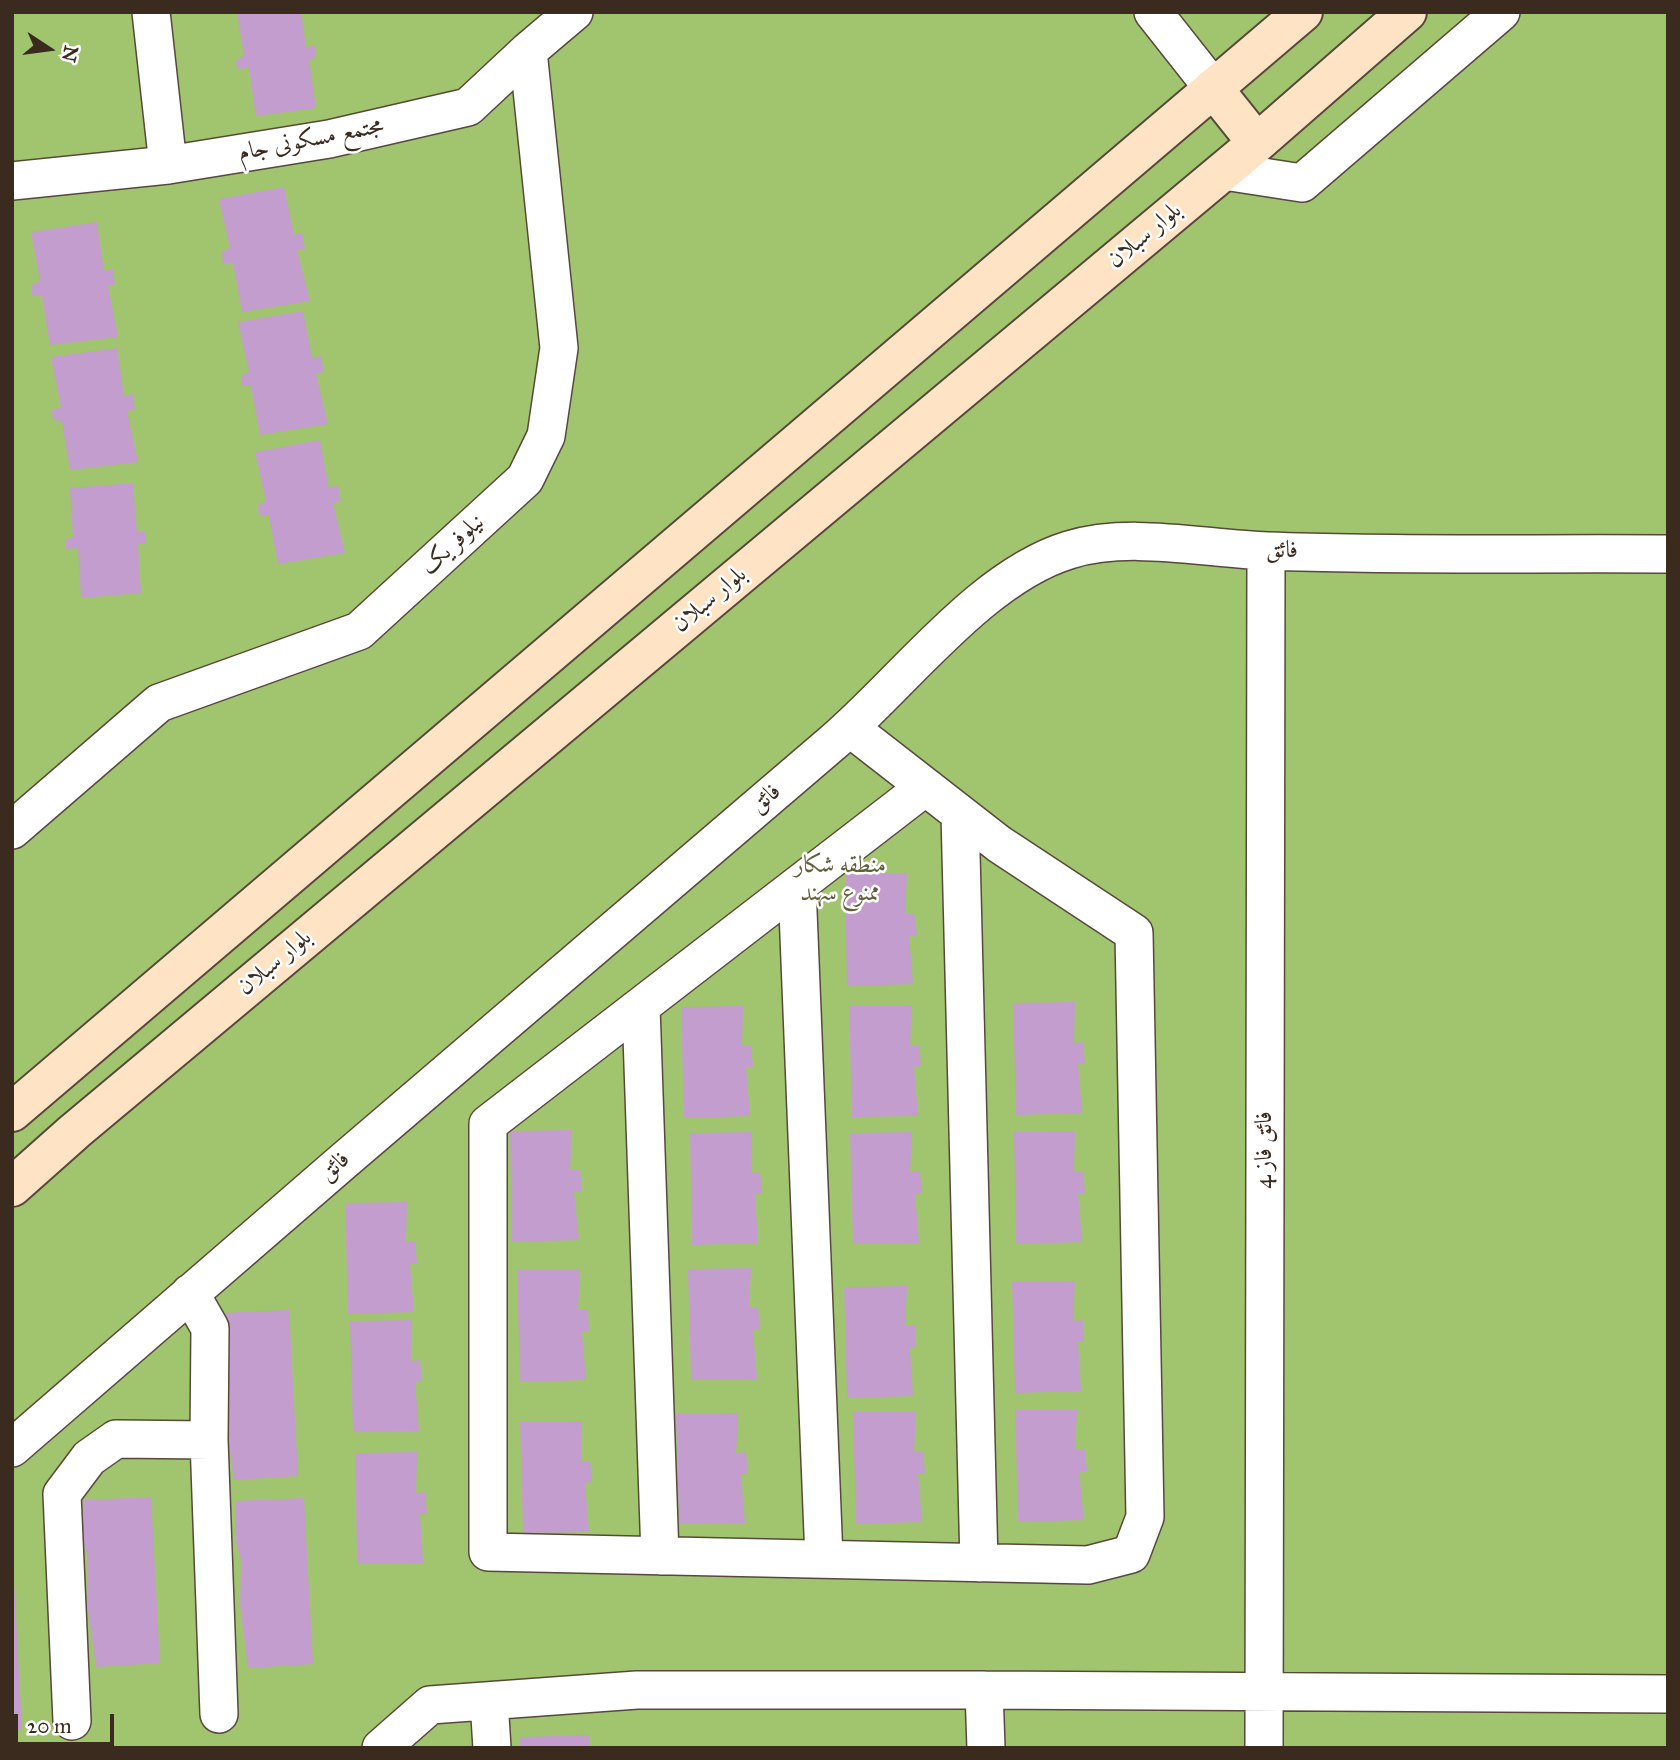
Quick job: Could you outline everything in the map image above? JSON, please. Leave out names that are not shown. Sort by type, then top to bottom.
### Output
[{"type":"street","points":[[151,12],[168,165]]},
{"type":"street","name":"مجتمع مسکونی جام","points":[[12,181],[168,165],[329,139],[468,107],[574,12]]},
{"type":"street","points":[[1153,12],[1256,143]]},
{"type":"street","points":[[12,1112],[1303,12]]},
{"type":"street","name":"بلوار سبلان","points":[[12,1187],[75,1131],[1224,171],[1407,12]]},
{"type":"street","points":[[1224,171],[1302,183],[1501,12]]},
{"type":"street","name":"نیلوفر یک","points":[[12,830],[159,703],[359,631],[525,479],[546,436],[559,348],[528,51]]},
{"type":"street","name":"فائق","points":[[12,1448],[463,1056],[850,728],[970,611],[1020,572],[1070,550],[1124,542],[1266,551],[1668,554]]},
{"type":"street","name":"فائق فاز 4","points":[[1264,1748],[1266,551]]},
{"type":"street","points":[[850,728],[999,844],[1134,933],[1145,1517],[1131,1554],[1088,1565],[488,1552],[488,1124],[925,788]]},
{"type":"street","points":[[960,814],[979,1563]]},
{"type":"street","points":[[796,887],[824,1559]]},
{"type":"street","points":[[641,1007],[660,1556]]},
{"type":"street","points":[[190,1293],[210,1328],[209,1440],[219,1714]]},
{"type":"street","points":[[72,1721],[62,1494],[89,1458],[116,1439],[209,1440]]},
{"type":"street","points":[[381,1748],[430,1705],[637,1690],[1668,1695]]},
{"type":"street","points":[[984,1690],[986,1748]]},
{"type":"street","points":[[489,1701],[492,1748]]},
{"type":"green space","name":"منطقه شکار ممنوع سهند","points":[[12,12],[1668,12],[1668,1748],[12,1748]]},
{"type":"building","points":[[237,12],[301,12],[306,47],[315,46],[316,58],[309,59],[316,108],[256,116],[249,68],[237,69],[236,60],[244,56]]},
{"type":"building","points":[[284,187],[294,235],[302,233],[305,249],[297,250],[310,301],[242,312],[233,263],[223,263],[222,252],[230,248],[219,199]]},
{"type":"building","points":[[97,222],[104,271],[113,269],[115,285],[108,286],[118,337],[50,345],[42,296],[32,295],[32,285],[40,281],[31,232]]},
{"type":"building","points":[[303,311],[312,358],[321,356],[324,372],[316,374],[328,424],[260,435],[251,386],[242,386],[241,376],[249,372],[238,322]]},
{"type":"building","points":[[117,348],[124,396],[133,394],[135,410],[127,411],[138,462],[70,470],[62,421],[53,420],[52,410],[61,407],[51,357]]},
{"type":"building","points":[[320,440],[329,488],[338,485],[341,502],[333,503],[345,553],[278,564],[269,516],[259,515],[258,505],[266,501],[255,452]]},
{"type":"building","points":[[133,483],[137,532],[145,532],[146,544],[138,544],[141,593],[81,598],[78,548],[66,549],[65,540],[73,537],[70,488]]},
{"type":"building","points":[[907,873],[905,914],[914,913],[917,935],[909,935],[913,984],[847,986],[845,874]]},
{"type":"building","points":[[1075,1002],[1074,1043],[1083,1042],[1085,1064],[1078,1064],[1082,1113],[1016,1115],[1013,1003]]},
{"type":"building","points":[[912,1005],[910,1046],[919,1045],[921,1066],[914,1067],[918,1116],[852,1117],[849,1006]]},
{"type":"building","points":[[743,1006],[742,1046],[751,1045],[753,1067],[746,1067],[750,1116],[684,1118],[681,1007]]},
{"type":"building","points":[[572,1130],[570,1170],[580,1169],[582,1191],[574,1192],[579,1240],[512,1242],[510,1131]]},
{"type":"building","points":[[1075,1131],[1074,1172],[1083,1171],[1085,1193],[1078,1193],[1082,1242],[1016,1244],[1014,1132]]},
{"type":"building","points":[[752,1132],[751,1173],[760,1172],[762,1194],[755,1194],[758,1243],[692,1245],[690,1133]]},
{"type":"building","points":[[912,1132],[910,1172],[920,1171],[922,1193],[915,1194],[919,1243],[853,1244],[850,1133]]},
{"type":"building","points":[[407,1202],[406,1242],[415,1241],[417,1263],[410,1264],[414,1312],[348,1314],[345,1203]]},
{"type":"building","points":[[751,1268],[749,1308],[758,1307],[760,1329],[753,1330],[757,1379],[691,1380],[688,1269]]},
{"type":"building","points":[[517,1270],[580,1270],[578,1310],[588,1309],[589,1331],[582,1332],[586,1380],[520,1382]]},
{"type":"building","points":[[1075,1281],[1073,1321],[1083,1320],[1084,1342],[1078,1342],[1081,1391],[1015,1393],[1012,1282]]},
{"type":"building","points":[[907,1286],[905,1326],[915,1325],[916,1347],[910,1348],[913,1396],[847,1398],[844,1287]]},
{"type":"building","points":[[289,1310],[298,1476],[234,1480],[225,1416],[221,1313]]},
{"type":"building","points":[[412,1320],[411,1361],[420,1360],[422,1381],[415,1382],[419,1431],[353,1432],[350,1321]]},
{"type":"building","points":[[1015,1410],[1077,1410],[1075,1450],[1085,1449],[1087,1471],[1079,1471],[1084,1520],[1018,1522]]},
{"type":"building","points":[[853,1412],[916,1412],[914,1452],[923,1451],[925,1473],[918,1474],[922,1522],[856,1524]]},
{"type":"building","points":[[738,1413],[736,1453],[746,1452],[748,1474],[741,1474],[745,1523],[679,1524],[676,1414]]},
{"type":"building","points":[[582,1421],[581,1462],[590,1461],[592,1482],[585,1483],[589,1532],[523,1533],[520,1422]]},
{"type":"building","points":[[417,1452],[416,1493],[425,1492],[427,1514],[420,1514],[423,1563],[357,1564],[355,1453]]},
{"type":"building","points":[[151,1497],[160,1663],[96,1667],[87,1603],[88,1558],[82,1537],[84,1500]]},
{"type":"building","points":[[304,1498],[313,1664],[248,1668],[240,1605],[241,1560],[235,1538],[235,1501]]},
{"type":"building","points":[[12,1581],[22,1729],[12,1730]]},
{"type":"building","points":[[589,1735],[589,1748],[520,1748],[520,1737]]}]
